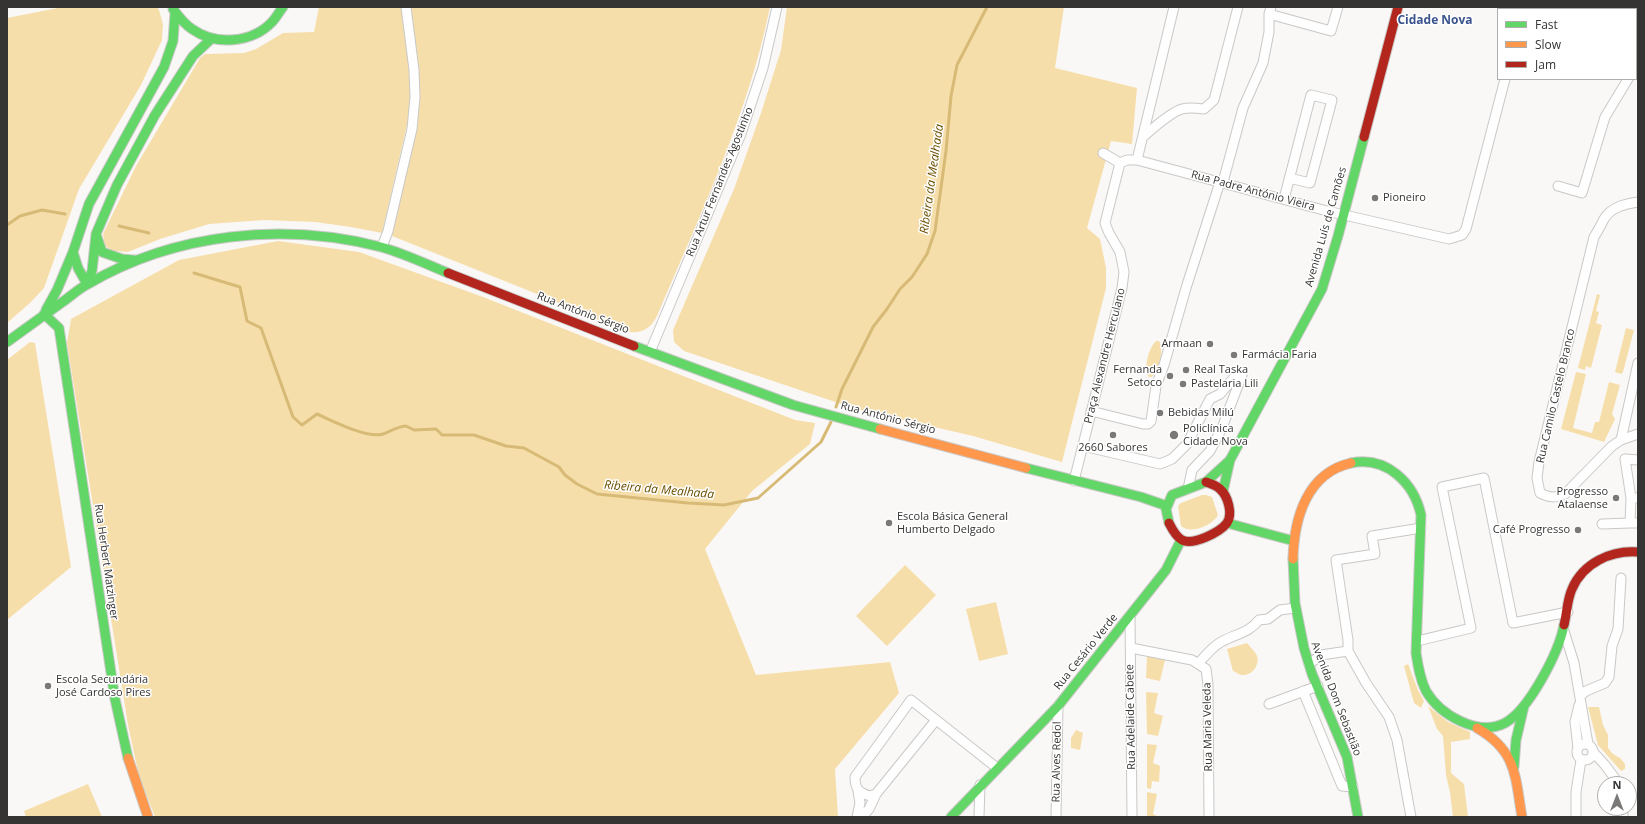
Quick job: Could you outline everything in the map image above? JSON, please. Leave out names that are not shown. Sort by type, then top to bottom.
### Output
[{"type":"street","points":[[174,10],[185,24],[197,33],[211,39],[232,41],[253,36],[270,24],[283,7]]},
{"type":"street","points":[[382,247],[388,231],[412,130],[415,97],[414,70],[406,7]]},
{"type":"street","name":"Rua Artur Fernandes Agostinho","points":[[650,352],[741,134],[763,68],[777,7]]},
{"type":"street","points":[[1137,160],[1174,7]]},
{"type":"street","points":[[1144,136],[1157,124],[1180,109],[1204,109],[1214,100],[1238,7]]},
{"type":"street","points":[[1091,411],[1143,424],[1148,424],[1151,421],[1156,386],[1164,365],[1180,308],[1222,182],[1243,108],[1263,63],[1269,32],[1270,10],[1330,31],[1338,7]]},
{"type":"street","name":"Avenida Luís de Camões","points":[[1230,460],[1322,289],[1344,214],[1398,7]]},
{"type":"street","points":[[44,314],[58,290],[73,252],[89,204],[164,67],[173,41],[174,10]]},
{"type":"street","points":[[87,284],[92,272],[96,234],[117,185],[155,115],[192,56],[211,39]]},
{"type":"street","name":"Rua Padre António Vieira","points":[[1120,163],[1127,160],[1137,160],[1284,199],[1449,239],[1462,235],[1466,228],[1505,80]]},
{"type":"street","points":[[1558,186],[1582,193],[1605,117],[1627,80]]},
{"type":"street","points":[[1284,199],[1289,178],[1311,95],[1332,100],[1310,183],[1289,178]]},
{"type":"street","points":[[1103,153],[1120,163]]},
{"type":"street","name":"Praça Alexandre Herculano","points":[[1074,481],[1122,288],[1124,272],[1120,252],[1109,234],[1105,223],[1120,163]]},
{"type":"street","name":"Rua Camilo Castelo Branco","points":[[1638,202],[1625,204],[1614,209],[1605,218],[1594,237],[1539,462],[1537,478],[1540,493],[1549,498],[1558,497],[1565,494],[1612,446],[1621,440],[1638,434]]},
{"type":"street","name":"Rua António Sérgio","points":[[7,342],[87,284],[134,260],[185,245],[234,236],[290,233],[339,238],[382,247],[650,352],[793,405],[1074,481],[1141,497],[1167,506]]},
{"type":"street","points":[[96,234],[102,252],[122,260],[134,260]]},
{"type":"street","points":[[73,252],[78,268],[87,284]]},
{"type":"street","name":"Rua Herbert Matzinger","points":[[44,314],[59,328],[115,699],[126,750],[138,792],[148,817]]},
{"type":"street","points":[[1621,440],[1638,363]]},
{"type":"street","points":[[1083,446],[1160,464],[1172,459],[1187,444],[1210,399],[1220,394],[1238,373],[1242,375],[1234,400],[1210,451],[1192,470],[1188,489]]},
{"type":"street","points":[[1602,524],[1634,523],[1635,498],[1625,459],[1638,460]]},
{"type":"street","points":[[1206,482],[1215,485],[1222,491],[1227,502],[1229,515],[1227,523],[1212,535],[1190,543],[1181,540],[1171,528],[1167,516],[1167,506],[1172,495],[1206,482],[1230,460]]},
{"type":"street","points":[[1222,491],[1230,460]]},
{"type":"street","name":"Avenida Dom Sebastião","points":[[1358,817],[1351,771],[1300,637],[1292,578],[1294,541],[1304,503],[1318,480],[1338,466],[1351,462],[1366,461],[1380,464],[1395,471],[1406,481],[1413,491],[1419,504],[1420,528],[1417,641],[1418,669],[1421,680],[1427,692],[1440,708],[1457,720],[1475,727]]},
{"type":"street","points":[[1417,641],[1471,628],[1442,487],[1484,478],[1513,623],[1568,612]]},
{"type":"street","points":[[1227,523],[1294,541]]},
{"type":"street","points":[[1411,817],[1397,740],[1389,717],[1366,683],[1348,651],[1348,640],[1336,560],[1375,554],[1372,536],[1420,528]]},
{"type":"street","name":"Rua Cesário Verde","points":[[951,817],[980,785],[1058,706],[1166,570],[1181,540]]},
{"type":"street","points":[[1475,727],[1485,728],[1500,726],[1524,706],[1550,663],[1564,630],[1568,612],[1569,596],[1574,584],[1590,564],[1597,559],[1612,553],[1626,550],[1638,552]]},
{"type":"street","points":[[1576,817],[1576,792],[1581,760],[1577,753],[1578,748],[1575,722],[1580,696],[1586,691],[1605,683],[1609,677],[1612,646],[1618,629],[1621,578]]},
{"type":"street","points":[[1130,648],[1192,660],[1198,664],[1214,647],[1243,633],[1254,626],[1259,620],[1268,619],[1280,610],[1295,608]]},
{"type":"street","name":"Rua Adelaide Cabete","points":[[1130,616],[1132,817]]},
{"type":"street","points":[[1564,630],[1574,663],[1588,744],[1613,776]]},
{"type":"street","points":[[1309,664],[1321,655],[1348,651]]},
{"type":"street","name":"Rua Maria Veleda","points":[[1198,664],[1206,669],[1208,684],[1209,817]]},
{"type":"street","points":[[1269,704],[1318,686]]},
{"type":"street","points":[[1303,691],[1342,786],[1353,787]]},
{"type":"street","points":[[857,817],[860,803],[854,777],[911,700],[997,768]]},
{"type":"street","name":"Rua Alves Redol","points":[[1056,817],[1058,706]]},
{"type":"street","points":[[1514,768],[1516,740],[1524,706]]},
{"type":"street","points":[[862,817],[869,809],[876,794],[936,720]]},
{"type":"street","points":[[1475,727],[1486,732],[1497,741],[1509,756],[1514,768],[1522,817]]},
{"type":"street","points":[[1578,748],[1582,744],[1588,744]]},
{"type":"street","points":[[1581,760],[1589,760],[1594,753]]},
{"type":"street","points":[[979,817],[980,785]]},
{"type":"street","points":[[858,791],[870,796],[876,794]]},
{"type":"shaded area","points":[[63,7],[157,7],[163,24],[162,40],[141,85],[79,189],[44,288],[31,302],[7,323],[7,18]]},
{"type":"shaded area","points":[[319,7],[401,7],[411,76],[410,112],[382,233],[315,222],[264,220],[209,224],[160,239],[128,252],[113,251],[105,246],[103,234],[136,166],[200,58],[205,54],[244,53],[256,49],[283,33],[314,32]]},
{"type":"shaded area","points":[[411,7],[770,7],[761,47],[736,126],[706,202],[657,316],[647,328],[639,332],[624,331],[547,298],[392,236],[408,163],[419,100],[419,68]]},
{"type":"shaded area","points":[[787,7],[1064,7],[1055,68],[1137,88],[1132,144],[1111,141],[1087,228],[1100,239],[1106,268],[1106,288],[1062,462],[973,436],[856,409],[684,351],[674,342],[673,330],[734,189],[761,113],[781,50]]},
{"type":"shaded area","points":[[278,241],[359,252],[483,297],[795,420],[815,423],[810,444],[752,491],[705,549],[756,675],[890,662],[899,693],[835,769],[838,817],[155,817],[139,776],[128,725],[67,343],[71,319],[179,260]]},
{"type":"shaded area","points":[[1597,294],[1600,295],[1596,311],[1599,312],[1596,323],[1602,325],[1591,368],[1586,366],[1585,370],[1578,368]]},
{"type":"shaded area","points":[[1626,328],[1634,330],[1623,372],[1621,374],[1615,372]]},
{"type":"shaded area","points":[[1156,341],[1159,341],[1161,345],[1161,353],[1158,366],[1152,377],[1149,377],[1146,373],[1147,361],[1149,352]]},
{"type":"shaded area","points":[[30,342],[35,343],[71,567],[7,620],[7,360]]},
{"type":"shaded area","points":[[1576,372],[1586,374],[1573,428],[1592,433],[1595,422],[1599,422],[1609,382],[1620,385],[1612,414],[1615,419],[1604,442],[1561,429]]},
{"type":"shaded area","points":[[1202,495],[1212,497],[1218,515],[1212,522],[1201,528],[1185,529],[1181,526],[1178,506],[1181,503]]},
{"type":"shaded area","points":[[905,565],[936,595],[887,646],[856,616]]},
{"type":"shaded area","points":[[996,602],[1008,654],[979,661],[966,609]]},
{"type":"shaded area","points":[[1247,643],[1254,651],[1258,659],[1252,672],[1246,675],[1241,675],[1233,671],[1227,649]]},
{"type":"shaded area","points":[[1147,656],[1165,660],[1160,681],[1146,678]]},
{"type":"shaded area","points":[[1408,664],[1424,701],[1421,708],[1414,703],[1404,666]]},
{"type":"shaded area","points":[[1146,692],[1158,693],[1154,713],[1163,716],[1158,736],[1147,734]]},
{"type":"shaded area","points":[[1428,706],[1448,722],[1470,732],[1470,739],[1451,742],[1451,773],[1464,784],[1468,817],[1453,817],[1446,775],[1443,736],[1437,729]]},
{"type":"shaded area","points":[[1588,707],[1599,707],[1603,725],[1608,735],[1608,748],[1625,764],[1625,769],[1621,771],[1598,745]]},
{"type":"shaded area","points":[[1076,730],[1083,733],[1080,750],[1071,748],[1071,738]]},
{"type":"shaded area","points":[[1147,744],[1157,745],[1153,763],[1160,766],[1159,782],[1152,781],[1151,789],[1147,788]]},
{"type":"shaded area","points":[[88,784],[102,817],[26,817],[24,811]]},
{"type":"shaded area","points":[[1147,792],[1157,794],[1153,814],[1159,817],[1147,817]]},
{"type":"waterway","name":"Ribeira da Mealhada","points":[[836,407],[842,389],[873,327],[900,289],[912,277],[927,254],[935,231],[946,151],[951,96],[957,65],[987,7]]},
{"type":"waterway","name":"Ribeira da Mealhada","points":[[7,225],[20,216],[42,210],[65,214]]},
{"type":"waterway","name":"Ribeira da Mealhada","points":[[119,226],[149,233]]},
{"type":"waterway","name":"Ribeira da Mealhada","points":[[194,273],[240,287],[247,321],[261,328],[293,417],[302,425],[317,414],[349,428],[368,434],[383,434],[396,428],[406,426],[414,430],[436,429],[442,435],[474,435],[506,446],[524,448],[559,467],[565,475],[577,484],[597,494],[724,505],[758,498],[821,442],[831,422]]},
{"type":"traffic: fast","points":[[173,9],[186,25],[192,29],[212,38],[234,40],[244,38],[264,29],[283,7]]},
{"type":"traffic: fast","points":[[46,310],[57,290],[73,252],[89,204],[164,67],[173,41],[175,13]]},
{"type":"traffic: fast","points":[[87,284],[92,271],[96,234],[117,185],[155,115],[193,56],[211,39]]},
{"type":"traffic: fast","points":[[1223,491],[1230,460],[1322,289],[1338,236],[1364,137]]},
{"type":"traffic: fast","points":[[7,342],[81,288],[122,267],[157,253],[193,243],[230,237],[268,234],[306,235],[344,239],[389,249],[448,273]]},
{"type":"traffic: fast","points":[[97,237],[102,252],[122,259],[134,260]]},
{"type":"traffic: fast","points":[[73,252],[78,268],[87,284]]},
{"type":"traffic: fast","points":[[44,314],[59,328],[115,699],[128,758]]},
{"type":"traffic: fast","points":[[634,346],[793,405],[880,429]]},
{"type":"traffic: fast","points":[[1169,523],[1166,509],[1172,495],[1206,482],[1230,460]]},
{"type":"traffic: fast","points":[[1351,463],[1364,462],[1376,464],[1397,474],[1412,492],[1417,503],[1421,515],[1416,653],[1426,691],[1440,708],[1461,721],[1472,725],[1494,727],[1505,723],[1524,706],[1542,679],[1556,650],[1564,625]]},
{"type":"traffic: fast","points":[[1026,468],[1141,497],[1167,506]]},
{"type":"traffic: fast","points":[[1227,523],[1294,541]]},
{"type":"traffic: fast","points":[[951,817],[1058,706],[1166,570],[1181,540]]},
{"type":"traffic: fast","points":[[1293,559],[1295,603],[1304,648],[1312,674],[1347,757],[1358,817]]},
{"type":"traffic: fast","points":[[1514,767],[1516,740],[1524,706]]},
{"type":"traffic: slow","points":[[880,429],[1026,468]]},
{"type":"traffic: slow","points":[[1293,559],[1296,528],[1306,499],[1324,476],[1336,468],[1351,463]]},
{"type":"traffic: slow","points":[[1477,728],[1490,737],[1507,755],[1512,766],[1518,789],[1522,817]]},
{"type":"traffic: slow","points":[[128,758],[148,817]]},
{"type":"traffic: jam","points":[[1364,137],[1398,7]]},
{"type":"traffic: jam","points":[[448,273],[634,346]]},
{"type":"traffic: jam","points":[[1169,523],[1174,533],[1182,540],[1187,541],[1199,540],[1224,527],[1230,515],[1229,505],[1223,492],[1206,482]]},
{"type":"traffic: jam","points":[[1564,625],[1570,593],[1583,572],[1591,565],[1608,556],[1618,553],[1638,552]]},
{"type":"place","name":"Pioneiro","points":[[1375,198]]},
{"type":"place","name":"Armaan","points":[[1210,344]]},
{"type":"place","name":"Farmácia Faria","points":[[1234,355]]},
{"type":"place","name":"Real Taska","points":[[1186,370]]},
{"type":"place","name":"Fernanda Setoco","points":[[1170,376]]},
{"type":"place","name":"Pastelaria Lili","points":[[1183,384]]},
{"type":"place","name":"Bebidas Milú","points":[[1160,413]]},
{"type":"place","name":"2660 Sabores","points":[[1113,435]]},
{"type":"place","name":"Policlínica Cidade Nova","points":[[1174,435]]},
{"type":"place","name":"Progresso Atalaense","points":[[1616,498]]},
{"type":"place","name":"Escola Básica General Humberto Delgado","points":[[889,523]]},
{"type":"place","name":"Café Progresso","points":[[1578,530]]},
{"type":"place","name":"Escola Secundária José Cardoso Pires","points":[[48,686]]},
{"type":"district","name":"Cidade Nova","points":[[1435,21]]}]
